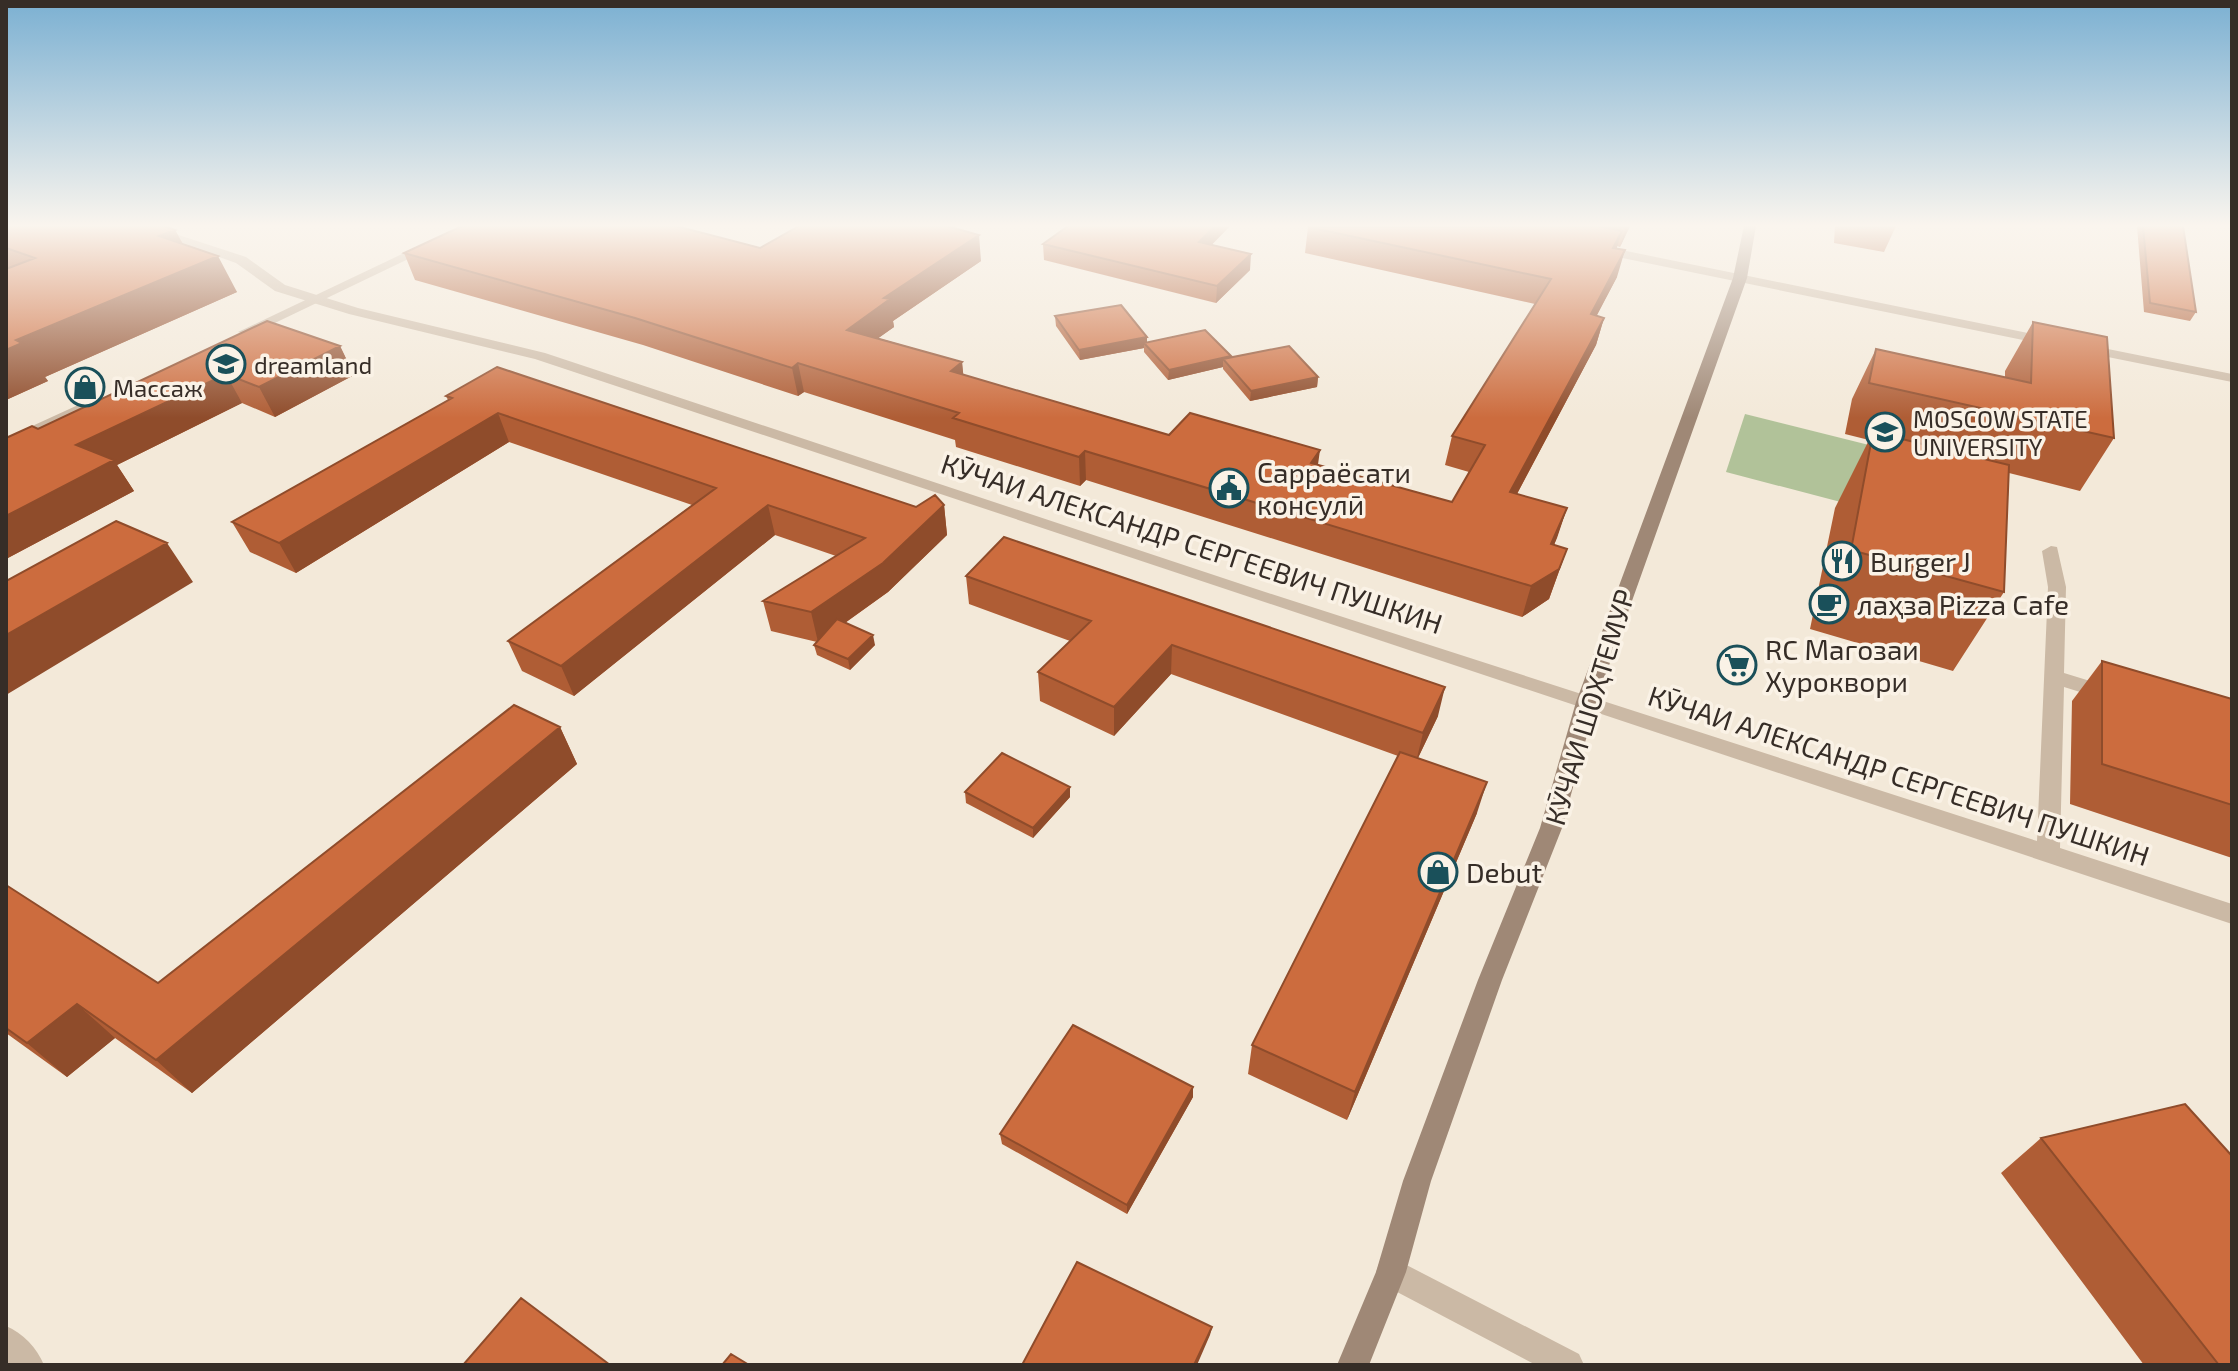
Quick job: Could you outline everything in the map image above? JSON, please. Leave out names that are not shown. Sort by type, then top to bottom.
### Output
[{"type":"main road","name":"КӮЧАИ ШОҲТЕМУР","points":[[1353,1365],[1391,1272],[1417,1181],[1490,980],[1551,828],[1586,702],[1736,290]]},
{"type":"street","name":"КӮЧАИ АЛЕКСАНДР СЕРГЕЕВИЧ ПУШКИН","points":[[286,290],[540,356],[2232,914]]},
{"type":"street","points":[[232,338],[334,290]]},
{"type":"street","points":[[1799,290],[2232,378]]},
{"type":"street","points":[[6,444],[107,396]]},
{"type":"street","points":[[2048,854],[2057,587],[2051,551]]},
{"type":"street","points":[[2054,677],[2128,699]]},
{"type":"street","points":[[1391,1272],[1568,1365]]},
{"type":"street","points":[[6,1342],[28,1365]]},
{"type":"green space","points":[[1745,414],[1905,454],[1894,516],[1726,472]]},
{"type":"building","points":[[6,290],[136,290],[16,340],[22,343],[6,350]]},
{"type":"building","points":[[535,290],[896,290],[884,298],[890,299],[847,330],[962,362],[951,371],[1169,435],[1190,413],[1320,450],[1311,463],[1452,502],[1485,445],[1452,436],[1544,290],[1604,290],[1591,314],[1604,318],[1510,492],[1567,508],[1551,544],[1567,549],[1559,569],[1531,586],[1085,451],[1079,457],[953,418],[959,413],[798,363],[792,368]]},
{"type":"building","points":[[2149,290],[2193,290],[2196,312],[2150,303]]},
{"type":"building","points":[[1121,305],[1147,337],[1079,350],[1055,316]]},
{"type":"building","points":[[267,321],[340,346],[259,387],[226,374],[76,445],[114,460],[6,516],[6,438],[32,426],[38,429]]},
{"type":"building","points":[[2033,322],[2107,337],[2114,438],[1869,383],[1876,349],[2031,383]]},
{"type":"building","points":[[1205,330],[1231,356],[1169,370],[1144,343]]},
{"type":"building","points":[[1289,346],[1318,377],[1251,391],[1223,359]]},
{"type":"building","points":[[497,367],[916,507],[935,495],[944,505],[883,563],[811,612],[763,601],[865,538],[768,505],[561,666],[508,641],[716,488],[498,413],[279,543],[232,522],[452,398],[446,396]]},
{"type":"building","points":[[1873,432],[2009,465],[2004,592],[1851,550]]},
{"type":"building","points":[[116,521],[167,543],[6,635],[6,581]]},
{"type":"building","points":[[1004,537],[1445,687],[1423,733],[1172,645],[1114,707],[1038,672],[1091,621],[966,576]]},
{"type":"building","points":[[837,619],[873,635],[848,659],[814,645]]},
{"type":"building","points":[[2102,661],[2232,699],[2232,805],[2102,764]]},
{"type":"building","points":[[514,705],[560,727],[156,1060],[77,1004],[27,1043],[6,1028],[6,885],[158,983]]},
{"type":"building","points":[[1400,752],[1487,782],[1355,1092],[1252,1045]]},
{"type":"building","points":[[1002,753],[1070,787],[1033,828],[965,792]]},
{"type":"building","points":[[1073,1025],[1193,1087],[1127,1205],[1000,1134]]},
{"type":"building","points":[[2185,1104],[2232,1156],[2232,1365],[2219,1365],[2041,1138]]},
{"type":"building","points":[[1077,1262],[1212,1327],[1194,1365],[1022,1365]]},
{"type":"building","points":[[521,1298],[610,1365],[463,1365]]},
{"type":"building","points":[[731,1354],[749,1365],[722,1365]]},
{"type":"place","name":"dreamland","points":[[226,364]]},
{"type":"place","name":"Массаж","points":[[85,387]]},
{"type":"place","name":"MOSCOW STATE UNIVERSITY","points":[[1885,432]]},
{"type":"place","name":"Сарраёсати консулӣ","points":[[1229,488]]},
{"type":"place","name":"Burger J","points":[[1842,561]]},
{"type":"place","name":"лаҳза Pizza Cafe","points":[[1829,604]]},
{"type":"place","name":"RC Магозаи Хуроквори","points":[[1737,665]]},
{"type":"place","name":"Debut","points":[[1438,872]]}]
